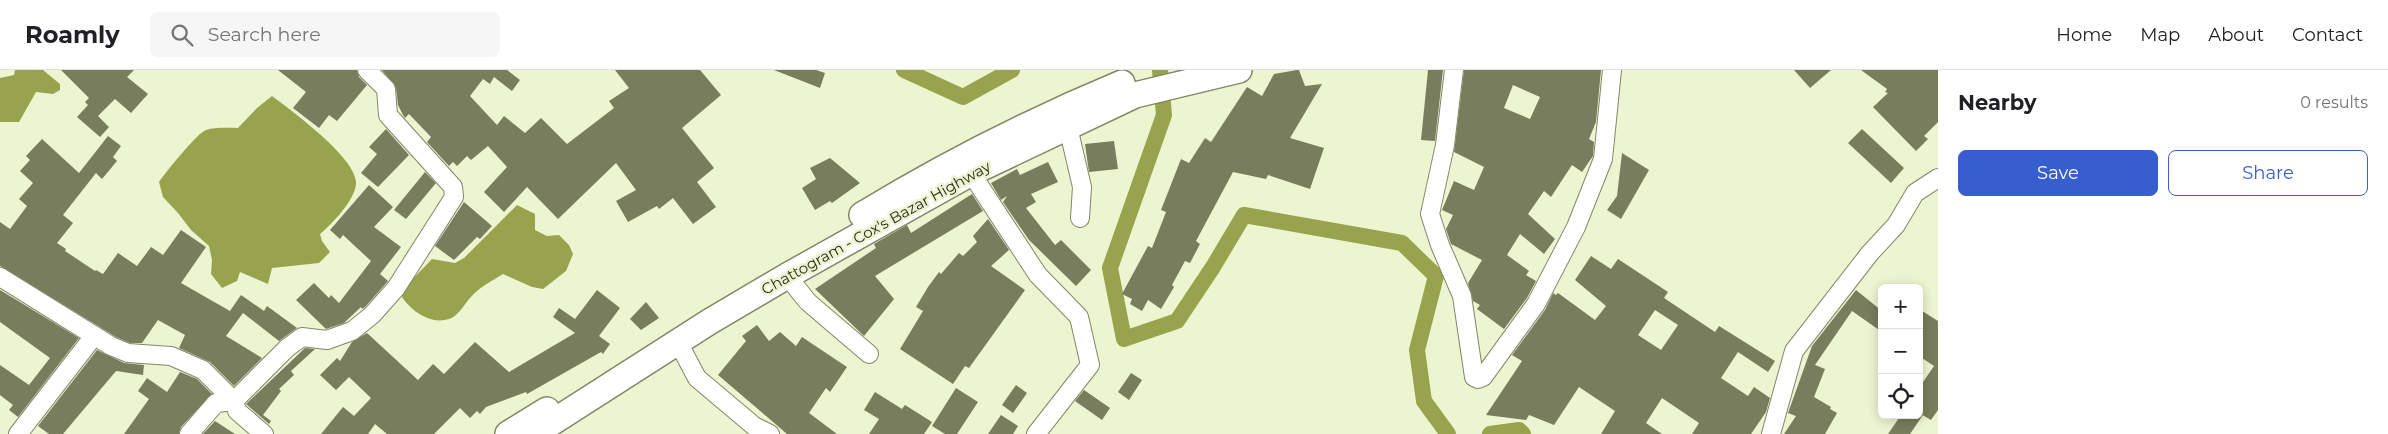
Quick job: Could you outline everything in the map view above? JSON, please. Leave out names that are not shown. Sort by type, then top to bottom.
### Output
[{"type":"highway","points":[[508,434],[908,187],[1069,105],[1179,76],[1239,70]]},
{"type":"highway","name":"Chattogram - Cox's Bazar Highway","points":[[534,434],[678,342],[787,276],[971,173],[1068,127],[1131,88]]},
{"type":"street","points":[[188,434],[216,403],[234,401],[255,382],[271,362],[294,342],[302,338],[326,340],[352,331],[372,315],[396,288],[454,197],[453,187],[388,115],[386,89],[367,70]]},
{"type":"street","points":[[1454,70],[1445,145],[1430,214],[1440,245],[1459,288],[1474,377],[1478,379],[1483,377],[1536,304],[1576,227],[1603,159],[1612,70]]},
{"type":"street","points":[[1068,127],[1082,187],[1080,218]]},
{"type":"street","points":[[971,173],[1038,275],[1079,316],[1090,365],[1036,434]]},
{"type":"street","points":[[1771,434],[1794,351],[1870,253],[1896,226],[1915,194],[1938,178]]},
{"type":"street","points":[[787,276],[808,302],[869,354]]},
{"type":"street","points":[[0,277],[94,336],[128,352],[171,356],[203,370],[234,401],[237,411],[264,434]]},
{"type":"street","points":[[18,434],[94,336]]},
{"type":"street","points":[[678,342],[697,378],[754,426],[770,434]]},
{"type":"shaded area","points":[[15,70],[43,70],[60,84],[60,90],[53,94],[36,92],[19,122],[0,122],[0,78],[14,75]]},
{"type":"shaded area","points":[[272,96],[321,135],[345,160],[353,172],[356,182],[355,188],[343,210],[320,234],[322,241],[330,252],[319,263],[272,268],[268,284],[240,272],[237,281],[222,288],[211,274],[212,260],[209,246],[191,230],[163,197],[159,182],[182,153],[202,133],[214,128],[238,128],[257,108]]},
{"type":"shaded area","points":[[517,205],[535,214],[535,230],[547,236],[559,235],[569,245],[573,254],[566,271],[543,289],[532,287],[503,274],[478,290],[456,315],[449,319],[435,320],[422,316],[406,302],[402,297],[406,286],[432,259],[455,263],[464,258]]},
{"type":"building","points":[[61,70],[134,70],[127,77],[148,94],[131,113],[115,99],[98,116],[109,127],[100,137],[77,117],[88,105],[85,102],[89,98]]},
{"type":"building","points":[[278,70],[357,70],[359,77],[367,85],[337,121],[329,115],[319,128],[293,108],[306,92]]},
{"type":"building","points":[[382,70],[507,70],[520,80],[512,91],[494,77],[490,84],[483,79],[470,96],[497,125],[504,116],[525,133],[541,118],[567,144],[614,108],[609,101],[629,88],[615,70],[700,70],[721,95],[682,128],[714,168],[697,182],[716,207],[693,224],[673,198],[659,209],[657,206],[628,222],[616,201],[636,190],[616,163],[558,219],[527,187],[504,212],[484,192],[507,167],[488,146],[471,160],[467,156],[457,166],[453,162],[449,166],[427,142],[431,137],[409,114],[405,118],[398,105],[396,88]]},
{"type":"building","points":[[774,70],[816,70],[825,73],[820,88]]},
{"type":"building","points":[[1299,70],[1305,86],[1322,84],[1290,138],[1324,148],[1310,189],[1268,175],[1266,179],[1233,172],[1196,241],[1200,244],[1190,263],[1185,261],[1172,285],[1174,287],[1161,309],[1148,300],[1142,311],[1130,304],[1132,299],[1122,294],[1148,246],[1152,248],[1166,212],[1161,210],[1181,159],[1189,163],[1205,138],[1211,142],[1247,87],[1262,96],[1274,74]]},
{"type":"building","points":[[1428,70],[1443,70],[1435,141],[1421,140]]},
{"type":"building","points":[[1464,70],[1601,70],[1596,122],[1589,139],[1594,142],[1593,156],[1582,172],[1572,165],[1551,197],[1544,191],[1528,214],[1555,239],[1544,254],[1520,234],[1507,255],[1529,271],[1526,275],[1536,281],[1527,298],[1504,329],[1477,309],[1480,305],[1473,301],[1468,283],[1482,260],[1451,244],[1446,229],[1453,215],[1442,210],[1454,181],[1474,190],[1484,167],[1454,152]],"holes":[[[1513,85],[1540,97],[1530,119],[1504,108]]]},
{"type":"building","points":[[1794,70],[1831,70],[1810,88]]},
{"type":"building","points":[[1861,70],[1938,70],[1938,122],[1924,136],[1928,139],[1916,151],[1873,107],[1888,93],[1885,92],[1887,89]]},
{"type":"building","points":[[386,129],[409,155],[378,187],[361,173],[377,154],[369,147]]},
{"type":"building","points":[[1862,129],[1904,168],[1891,183],[1848,143]]},
{"type":"building","points":[[108,136],[121,146],[113,157],[117,161],[102,179],[96,173],[63,215],[73,223],[57,243],[66,249],[65,251],[95,271],[103,274],[118,253],[137,266],[151,247],[163,255],[181,230],[206,247],[181,283],[230,311],[241,295],[264,311],[267,306],[297,328],[279,341],[243,313],[226,336],[262,358],[234,386],[210,362],[179,348],[185,335],[158,320],[142,343],[130,343],[116,337],[0,266],[0,222],[10,229],[27,206],[19,199],[33,183],[20,171],[30,160],[26,156],[42,139],[79,173]]},
{"type":"building","points":[[1114,141],[1118,169],[1089,172],[1085,144]]},
{"type":"building","points":[[1622,153],[1649,170],[1621,219],[1607,210],[1617,196]]},
{"type":"building","points":[[830,158],[860,183],[832,203],[830,201],[815,210],[802,188],[816,179],[810,168]]},
{"type":"building","points":[[1048,162],[1058,182],[1031,194],[1036,202],[1026,208],[1055,245],[1061,240],[1091,270],[1076,286],[1029,240],[1003,202],[1007,196],[1001,200],[991,183],[1017,169],[1020,175]]},
{"type":"building","points":[[425,172],[436,183],[406,219],[394,210]]},
{"type":"building","points":[[369,185],[393,207],[374,227],[401,247],[380,274],[388,281],[365,307],[362,309],[361,307],[344,323],[326,329],[296,300],[314,283],[329,298],[331,295],[339,303],[371,261],[343,235],[340,239],[330,230]]},
{"type":"building","points":[[972,194],[983,211],[875,276],[894,299],[864,336],[815,289],[876,248],[874,244],[907,225],[911,233]]},
{"type":"building","points":[[464,202],[492,226],[480,239],[477,237],[454,260],[435,246]]},
{"type":"building","points":[[988,219],[1009,250],[991,266],[1025,290],[969,368],[965,366],[953,384],[900,349],[923,311],[916,307],[928,287],[939,272],[941,274],[959,253],[963,256],[977,242],[973,236]]},
{"type":"building","points":[[1591,256],[1611,269],[1618,259],[1668,292],[1664,298],[1715,332],[1719,326],[1775,361],[1768,372],[1738,352],[1721,378],[1748,396],[1754,387],[1770,398],[1766,412],[1751,434],[1692,434],[1699,423],[1662,398],[1646,423],[1662,434],[1601,434],[1615,411],[1579,387],[1554,425],[1529,415],[1526,420],[1486,415],[1522,361],[1512,355],[1545,310],[1553,293],[1556,295],[1558,293],[1595,320],[1606,306],[1575,280]],"holes":[[[1655,310],[1678,325],[1661,350],[1638,335]]]},
{"type":"building","points":[[0,290],[79,338],[18,417],[9,410],[13,405],[0,395],[0,365],[29,385],[50,358],[0,322]]},
{"type":"building","points":[[597,290],[620,308],[599,336],[610,344],[603,354],[601,352],[527,394],[526,392],[486,407],[480,414],[477,411],[470,418],[460,408],[434,434],[387,434],[375,424],[368,434],[321,434],[343,407],[354,416],[371,398],[349,377],[336,390],[320,375],[337,358],[340,361],[352,342],[367,333],[418,380],[433,364],[444,374],[475,342],[509,372],[575,333],[553,317],[559,308],[575,319]]},
{"type":"building","points":[[1856,290],[1878,308],[1878,329],[1852,311],[1815,365],[1825,369],[1814,397],[1837,413],[1825,434],[1784,434],[1796,416],[1788,413],[1812,346]]},
{"type":"building","points":[[646,302],[659,318],[641,330],[630,319]]},
{"type":"building","points":[[1923,312],[1938,321],[1938,410],[1931,420],[1923,415],[1923,382],[1934,366],[1923,359]]},
{"type":"building","points":[[757,325],[769,341],[780,332],[796,346],[802,337],[847,367],[830,392],[826,388],[809,413],[837,434],[787,434],[718,375],[746,341],[742,336]]},
{"type":"building","points":[[305,348],[315,349],[291,371],[294,375],[279,389],[281,391],[263,415],[271,421],[269,424],[246,404]]},
{"type":"building","points":[[97,350],[124,363],[144,365],[143,375],[116,371],[63,434],[49,434],[38,426]]},
{"type":"building","points":[[180,372],[197,379],[212,394],[181,427],[179,434],[124,434],[149,399],[138,391],[147,378],[167,392]]},
{"type":"building","points":[[1131,373],[1142,380],[1129,400],[1118,392]]},
{"type":"building","points":[[1016,385],[1027,393],[1013,413],[1002,405]]},
{"type":"building","points":[[956,388],[978,402],[957,434],[945,434],[932,426]]},
{"type":"building","points":[[1084,390],[1110,408],[1102,420],[1075,401]]},
{"type":"building","points":[[875,392],[902,409],[905,405],[932,422],[924,434],[869,434],[879,419],[864,410]]},
{"type":"building","points":[[1001,415],[1018,426],[1013,434],[988,434]]},
{"type":"building","points":[[1898,419],[1920,419],[1910,434],[1888,434]]},
{"type":"building","points":[[215,421],[235,434],[203,434]]},
{"type":"waterway","points":[[904,70],[963,97],[1012,70]]},
{"type":"waterway","points":[[1160,70],[1164,115],[1110,268],[1124,339],[1177,321],[1213,267],[1244,215],[1402,243],[1436,276],[1417,350],[1424,401],[1448,434]]},
{"type":"waterway","points":[[1490,434],[1519,430],[1523,434]]}]
